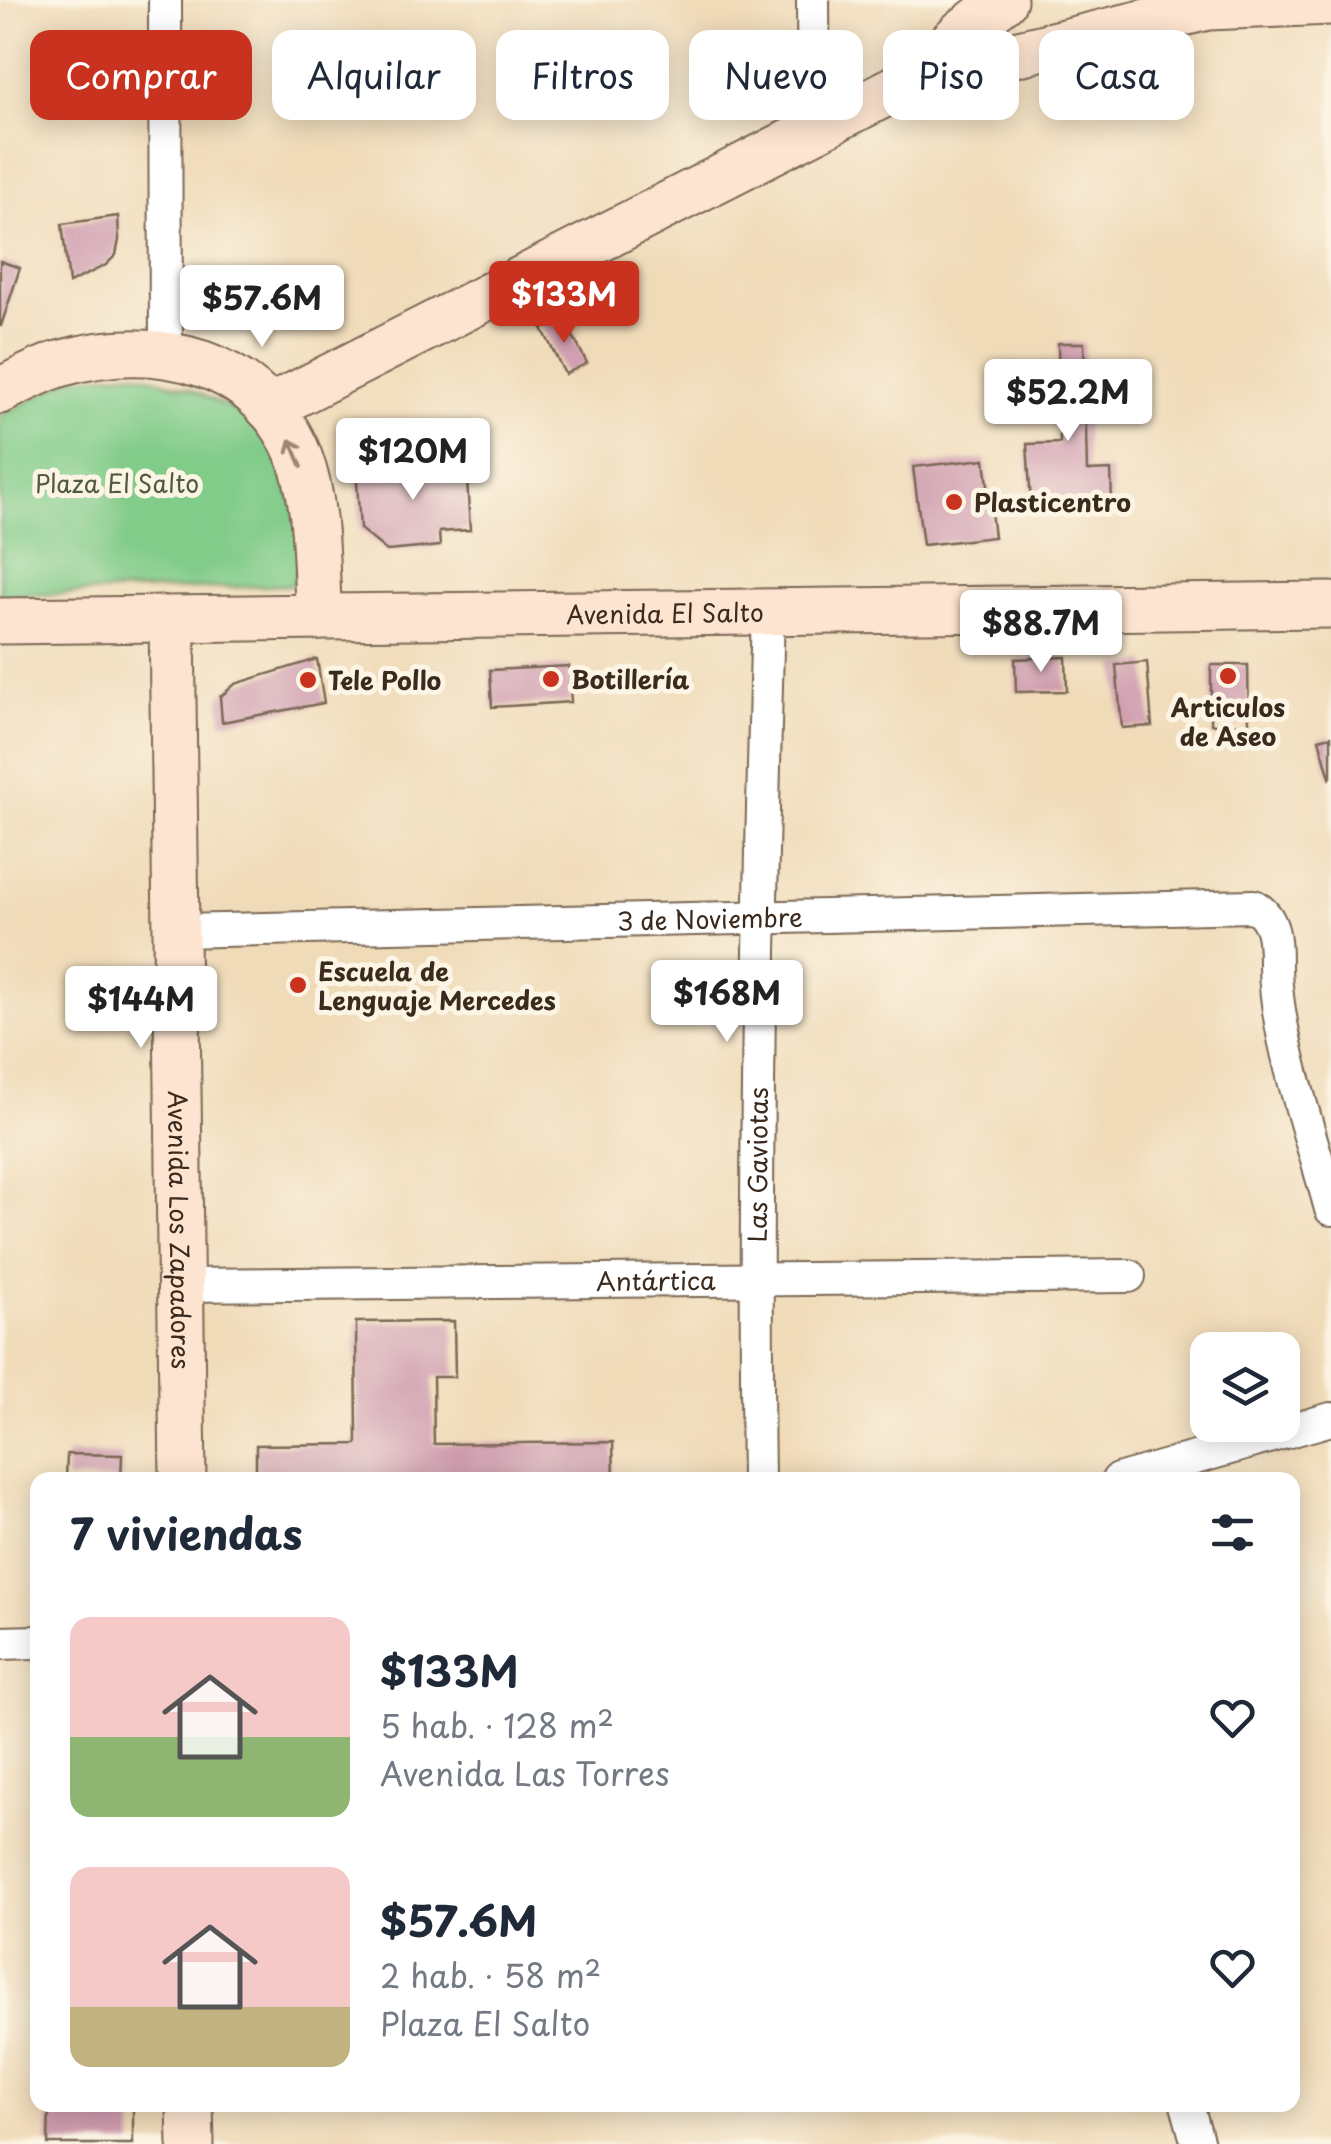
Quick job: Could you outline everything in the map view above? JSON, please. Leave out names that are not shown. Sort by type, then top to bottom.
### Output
[{"type":"main road","points":[[965,30],[1004,0]]},
{"type":"main road","points":[[1019,50],[1194,3],[1331,2]]},
{"type":"main road","points":[[269,408],[883,95]]},
{"type":"main road","points":[[0,390],[62,363],[105,354],[192,359],[236,378],[269,408],[300,458],[313,526],[319,618]]},
{"type":"main road","name":"Avenida El Salto","points":[[0,621],[1331,605]]},
{"type":"main road","name":"Avenida Los Zapadores","points":[[172,620],[183,1472]]},
{"type":"main road","points":[[190,2112],[191,2144]]},
{"type":"street","points":[[165,0],[166,355]]},
{"type":"street","points":[[813,0],[814,130]]},
{"type":"street","name":"Las Gaviotas","points":[[758,1472],[759,916],[768,611]]},
{"type":"street","name":"3 de Noviembre","points":[[178,931],[1243,904],[1263,911],[1272,928],[1281,1022],[1331,1209]]},
{"type":"street","name":"Antártica","points":[[181,1285],[1130,1276]]},
{"type":"street","points":[[1146,1472],[1331,1420]]},
{"type":"street","points":[[0,1643],[30,1642]]},
{"type":"street","points":[[1190,2112],[1198,2144]]},
{"type":"green space","name":"Plaza El Salto","points":[[134,372],[190,389],[253,419],[277,448],[303,543],[293,585],[0,596],[0,416],[73,378]]},
{"type":"building","points":[[118,216],[116,255],[106,265],[69,283],[62,224]]},
{"type":"building","points":[[0,261],[20,268],[1,326],[0,326]]},
{"type":"building","points":[[563,317],[587,363],[565,374],[542,328]]},
{"type":"building","points":[[1058,343],[1084,343],[1087,471],[1111,470],[1112,503],[1031,503],[1027,444],[1060,443]]},
{"type":"building","name":"Plasticentro","points":[[985,459],[994,537],[923,545],[913,467]]},
{"type":"building","points":[[466,462],[470,530],[439,532],[440,546],[387,551],[360,529],[356,467]]},
{"type":"building","points":[[1066,657],[1067,691],[1016,692],[1015,659]]},
{"type":"building","points":[[317,659],[324,703],[222,722],[220,697],[235,684]]},
{"type":"building","points":[[1147,662],[1152,726],[1122,728],[1116,665]]},
{"type":"building","points":[[1211,665],[1248,665],[1249,724],[1211,724]]},
{"type":"building","points":[[569,666],[571,702],[492,707],[490,670]]},
{"type":"building","points":[[1331,736],[1331,777],[1330,778],[1319,739]]},
{"type":"building","points":[[454,1321],[455,1377],[433,1377],[434,1444],[613,1442],[614,1472],[256,1472],[256,1445],[357,1444],[356,1322]]},
{"type":"building","points":[[67,1454],[122,1455],[121,1472],[66,1472]]},
{"type":"building","points":[[49,2112],[133,2112],[133,2144],[48,2144]]},
{"type":"place","name":"Plasticentro","points":[[954,502]]},
{"type":"place","name":"Articulos de Aseo","points":[[1228,676]]},
{"type":"place","name":"Botillería","points":[[551,679]]},
{"type":"place","name":"Tele Pollo","points":[[308,680]]},
{"type":"place","name":"Escuela de Lenguaje Mercedes","points":[[298,985]]}]
